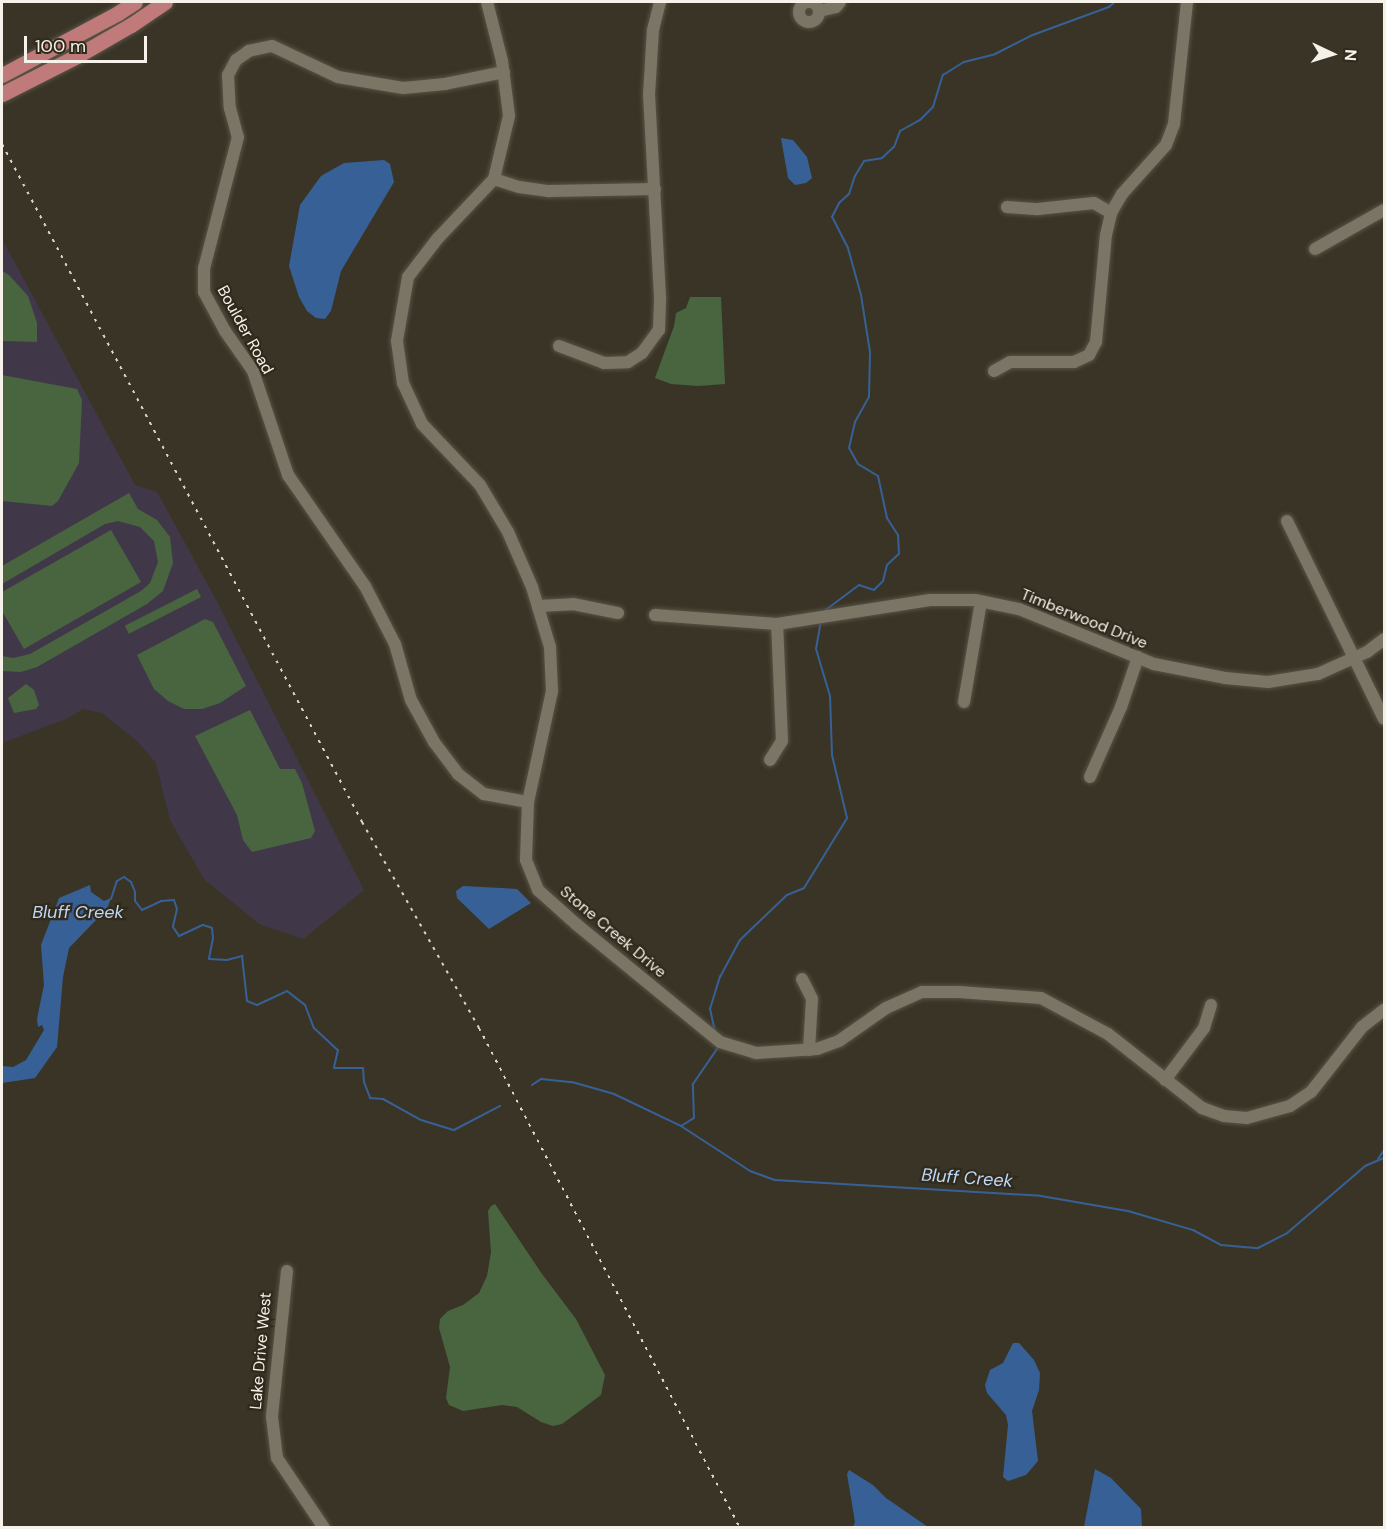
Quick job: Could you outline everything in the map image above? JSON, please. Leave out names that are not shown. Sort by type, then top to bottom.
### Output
[{"type":"main road","points":[[2,75],[135,2]]},
{"type":"main road","points":[[2,94],[131,26],[165,2]]},
{"type":"street","points":[[487,2],[504,72],[509,116],[494,179],[519,187],[549,191],[655,189]]},
{"type":"street","points":[[559,346],[604,363],[628,362],[642,353],[659,330],[660,297],[649,95],[653,30],[660,2]]},
{"type":"street","points":[[819,10],[836,7],[840,2]]},
{"type":"street","points":[[994,371],[1010,362],[1074,362],[1089,355],[1096,342],[1106,235],[1112,213],[1122,194],[1166,145],[1174,124],[1187,2]]},
{"type":"street","name":"Boulder Road","points":[[504,72],[445,84],[403,88],[338,77],[272,46],[249,51],[236,60],[228,75],[230,108],[238,137],[204,268],[204,292],[225,331],[253,371],[288,475],[365,586],[395,644],[411,700],[434,742],[458,774],[484,794],[528,802]]},
{"type":"street","name":"Stone Creek Drive","points":[[494,179],[438,238],[408,277],[398,340],[403,383],[422,424],[480,485],[508,532],[538,606],[550,647],[552,691],[528,802],[526,860],[538,890],[720,1042],[756,1053],[809,1050],[839,1041],[886,1008],[922,992],[959,992],[1041,998],[1108,1034],[1202,1108],[1224,1116],[1247,1118],[1270,1114],[1290,1106],[1311,1092],[1362,1027],[1384,1010]]},
{"type":"street","points":[[1007,207],[1038,209],[1094,203],[1112,213]]},
{"type":"street","points":[[1315,249],[1384,210]]},
{"type":"street","points":[[1287,521],[1384,719]]},
{"type":"street","name":"Timberwood Drive","points":[[655,615],[777,624],[930,600],[981,601],[1019,609],[1154,664],[1226,678],[1268,681],[1318,674],[1355,657],[1384,639]]},
{"type":"street","points":[[964,702],[981,601]]},
{"type":"street","points":[[538,606],[573,604],[618,613]]},
{"type":"street","points":[[770,760],[782,741],[777,624]]},
{"type":"street","points":[[1090,777],[1121,707],[1138,657]]},
{"type":"street","points":[[802,979],[812,999],[809,1050]]},
{"type":"street","points":[[1165,1080],[1204,1028],[1211,1005]]},
{"type":"street","name":"Lake Drive West","points":[[287,1271],[272,1417],[278,1458],[324,1527]]},
{"type":"shaded area","points":[[2,239],[135,485],[157,492],[214,596],[364,890],[303,939],[259,924],[204,879],[170,820],[156,763],[137,741],[102,713],[83,709],[66,719],[2,743]]},
{"type":"green space","points":[[2,271],[9,275],[28,296],[37,323],[37,342],[2,341]]},
{"type":"green space","points":[[690,297],[721,297],[725,384],[698,386],[671,384],[655,378],[674,326],[676,313],[686,308]]},
{"type":"green space","points":[[2,375],[77,389],[82,400],[79,463],[58,501],[52,506],[2,501]]},
{"type":"green space","points":[[129,493],[138,509],[157,520],[170,537],[173,563],[163,591],[147,604],[37,667],[21,672],[2,671],[2,656],[13,658],[30,654],[141,591],[150,583],[158,562],[154,541],[140,527],[118,521],[105,524],[2,584],[2,566]]},
{"type":"green space","points":[[111,530],[141,582],[24,649],[2,611],[2,592]]},
{"type":"green space","points":[[197,589],[201,597],[129,634],[125,626]]},
{"type":"green space","points":[[205,619],[213,622],[246,686],[220,703],[202,709],[184,709],[168,701],[154,689],[137,655]]},
{"type":"green space","points":[[26,684],[34,690],[39,705],[36,709],[14,713],[8,698]]},
{"type":"green space","points":[[250,710],[280,769],[295,769],[302,783],[315,831],[311,838],[252,852],[243,840],[237,815],[195,736]]},
{"type":"green space","points":[[495,1204],[542,1274],[576,1319],[605,1375],[601,1395],[562,1424],[553,1426],[541,1422],[517,1407],[502,1405],[463,1411],[449,1405],[446,1398],[450,1367],[439,1328],[440,1319],[448,1311],[463,1305],[479,1293],[487,1276],[491,1252],[488,1211]]},
{"type":"water","points":[[781,138],[793,140],[807,157],[812,178],[806,183],[795,185],[788,178]]},
{"type":"water","points":[[384,160],[390,164],[394,182],[341,271],[331,311],[325,319],[316,318],[307,311],[299,297],[289,266],[300,205],[321,176],[344,163]]},
{"type":"water","name":"Bluff Creek","points":[[90,885],[91,892],[104,901],[111,898],[104,917],[97,919],[69,948],[63,977],[57,1047],[35,1078],[2,1083],[2,1066],[13,1067],[26,1060],[44,1030],[42,1025],[38,1027],[37,1019],[44,985],[41,945],[59,898]]},
{"type":"water","points":[[463,886],[517,889],[531,903],[489,929],[457,898],[456,891]]},
{"type":"water","points":[[1013,1343],[1019,1343],[1034,1360],[1040,1373],[1039,1390],[1032,1411],[1038,1461],[1026,1475],[1008,1481],[1003,1477],[1008,1425],[1006,1415],[987,1393],[985,1385],[990,1370],[1003,1363]]},
{"type":"water","points":[[1095,1469],[1111,1478],[1141,1509],[1142,1527],[1084,1527]]},
{"type":"water","points":[[849,1470],[873,1485],[886,1498],[928,1527],[853,1527],[855,1522],[847,1474]]},
{"type":"waterway","points":[[823,612],[859,585],[874,590],[883,581],[887,565],[899,554],[898,535],[887,518],[878,476],[858,464],[849,448],[855,422],[869,397],[870,352],[861,295],[848,248],[832,217],[839,203],[849,194],[855,176],[864,161],[882,158],[894,147],[900,131],[920,120],[933,107],[943,75],[964,62],[995,54],[1030,36],[1109,7],[1115,2]]},
{"type":"waterway","points":[[715,1032],[710,1009],[720,977],[740,940],[787,895],[804,888],[847,818],[832,755],[830,696],[816,649],[821,621]]},
{"type":"waterway","name":"Bluff Creek","points":[[111,899],[117,881],[124,877],[131,882],[135,892],[135,901],[142,910],[161,901],[174,900],[177,909],[173,927],[179,936],[203,925],[212,928],[213,938],[209,959],[227,960],[242,956],[247,1001],[257,1005],[287,991],[305,1005],[314,1028],[338,1050],[334,1068],[363,1068],[364,1082],[370,1098],[383,1099],[421,1120],[454,1130],[500,1106]]},
{"type":"waterway","points":[[681,1126],[694,1118],[693,1084],[719,1046]]},
{"type":"waterway","name":"Bluff Creek","points":[[532,1085],[541,1079],[572,1082],[614,1094],[681,1126],[750,1171],[775,1180],[1041,1196],[1128,1211],[1193,1230],[1221,1245],[1258,1248],[1286,1234],[1365,1166],[1384,1158]]},
{"type":"waterway","name":"Bluff Creek","points":[[1378,1159],[1384,1150]]},
{"type":"railway","points":[[2,144],[362,822],[479,1028],[740,1528]]}]
